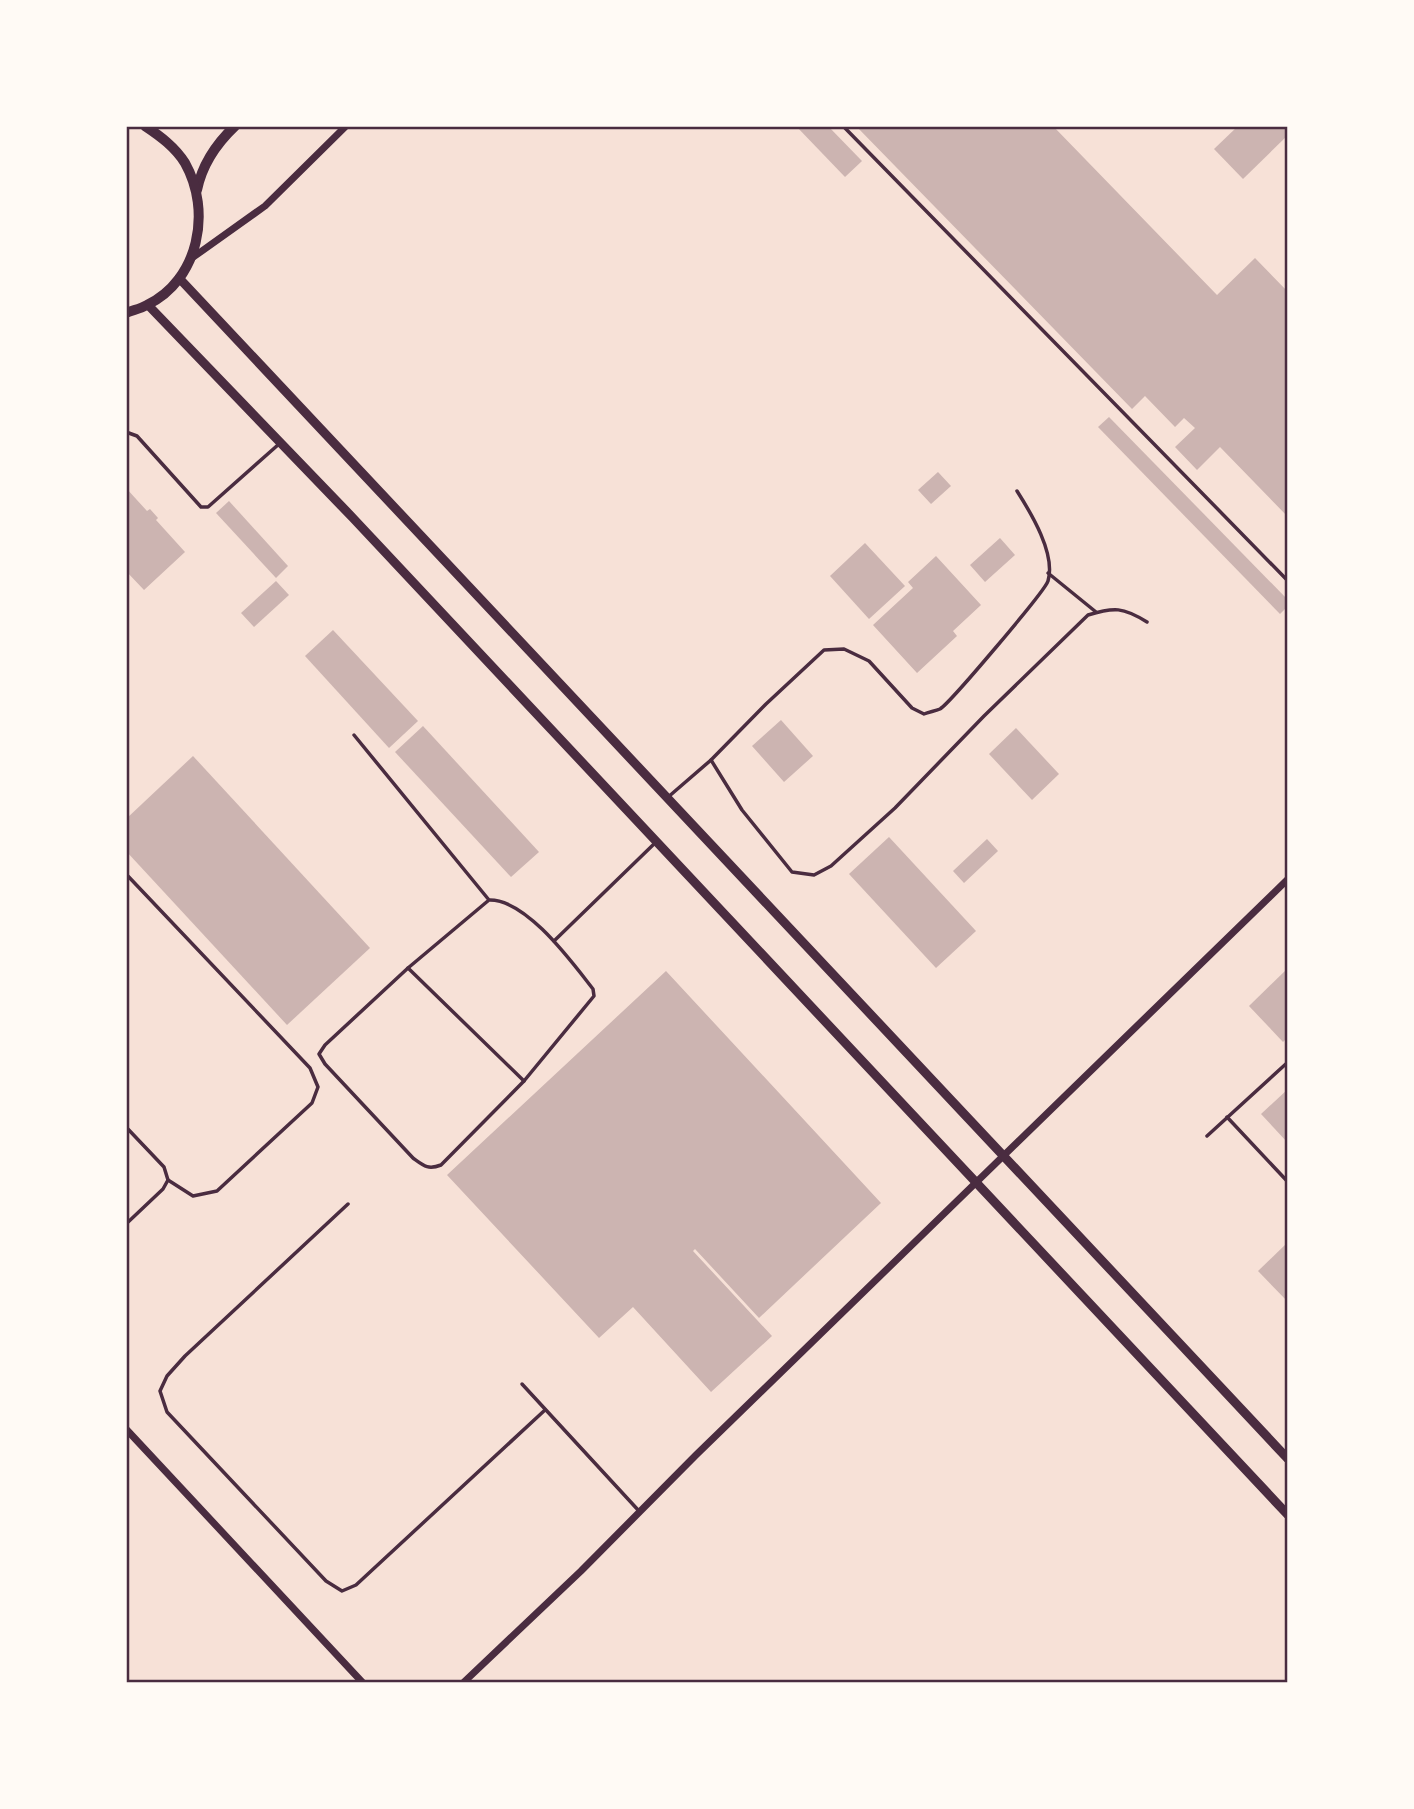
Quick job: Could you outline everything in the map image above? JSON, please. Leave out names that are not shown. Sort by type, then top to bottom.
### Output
[{"type":"main road","points":[[126,313],[148,305],[165,293],[179,278],[191,258],[198,234],[200,209],[197,193],[184,161],[166,141],[145,126]]},
{"type":"main road","points":[[197,193],[201,171],[235,126]]},
{"type":"street","points":[[191,258],[265,206],[346,126]]},
{"type":"street","points":[[179,278],[1288,1459]]},
{"type":"street","points":[[148,305],[657,841],[1288,1515]]},
{"type":"street","points":[[463,1683],[1288,879]]},
{"type":"street","points":[[126,1429],[363,1683]]},
{"type":"lane","points":[[843,126],[1288,581]]},
{"type":"lane","points":[[126,432],[136,436],[201,507],[208,507],[281,443]]},
{"type":"lane","points":[[666,799],[712,760],[766,704],[824,650],[844,649],[869,660],[912,708],[924,714],[940,709],[984,662],[1048,582],[1049,562],[1037,523],[1017,491]]},
{"type":"lane","points":[[1048,573],[1097,612]]},
{"type":"lane","points":[[712,760],[742,810],[792,872],[814,875],[831,866],[895,808],[993,707],[1088,615],[1110,608],[1135,614],[1147,622]]},
{"type":"lane","points":[[354,735],[489,900]]},
{"type":"lane","points":[[554,941],[657,841]]},
{"type":"lane","points":[[126,874],[310,1068],[318,1087],[312,1103],[217,1191],[193,1195],[168,1180],[164,1167],[126,1127]]},
{"type":"lane","points":[[489,900],[512,904],[554,941],[593,989],[594,996],[524,1081],[441,1165],[432,1169],[413,1158],[325,1064],[319,1054],[325,1045],[408,968],[489,900]]},
{"type":"lane","points":[[408,968],[524,1081]]},
{"type":"lane","points":[[1207,1136],[1288,1062]]},
{"type":"lane","points":[[1227,1117],[1288,1182]]},
{"type":"lane","points":[[126,1224],[163,1189],[168,1180]]},
{"type":"lane","points":[[348,1204],[184,1356],[167,1376],[160,1391],[167,1412],[326,1581],[342,1591],[356,1585],[545,1410]]},
{"type":"lane","points":[[522,1384],[640,1512]]},
{"type":"building","points":[[796,126],[828,126],[862,161],[845,177]]},
{"type":"building","points":[[856,126],[1053,126],[1217,295],[1255,258],[1288,292],[1288,517],[1220,447],[1197,470],[1175,447],[1195,428],[1184,418],[1175,427],[1145,396],[1132,409]]},
{"type":"building","points":[[1238,126],[1283,126],[1288,131],[1288,135],[1243,179],[1214,149]]},
{"type":"building","points":[[1109,417],[1288,600],[1288,606],[1280,614],[1098,427]]},
{"type":"building","points":[[938,472],[951,486],[931,504],[918,490]]},
{"type":"building","points":[[126,488],[147,511],[150,509],[158,518],[156,520],[185,552],[144,590],[126,571]]},
{"type":"building","points":[[229,501],[288,566],[276,578],[216,513]]},
{"type":"building","points":[[1000,538],[1015,555],[985,582],[970,565]]},
{"type":"building","points":[[865,543],[905,586],[869,619],[830,576]]},
{"type":"building","points":[[936,556],[981,605],[953,631],[957,636],[917,673],[873,625],[913,588],[908,582]]},
{"type":"building","points":[[276,581],[289,595],[254,627],[241,613]]},
{"type":"building","points":[[333,630],[418,721],[389,748],[305,656]]},
{"type":"building","points":[[781,720],[813,756],[784,782],[752,746]]},
{"type":"building","points":[[423,726],[539,852],[511,877],[395,752]]},
{"type":"building","points":[[1016,728],[1059,774],[1032,800],[989,754]]},
{"type":"building","points":[[193,756],[370,948],[287,1025],[126,851],[126,819]]},
{"type":"building","points":[[889,837],[976,931],[936,968],[849,874]]},
{"type":"building","points":[[987,839],[998,851],[964,883],[953,871]]},
{"type":"building","points":[[1288,968],[1288,1037],[1283,1042],[1249,1006]]},
{"type":"building","points":[[666,971],[881,1203],[759,1318],[695,1249],[693,1251],[772,1336],[711,1392],[633,1307],[599,1338],[447,1175]]},
{"type":"building","points":[[1288,1089],[1288,1143],[1261,1114]]},
{"type":"building","points":[[1288,1242],[1288,1302],[1258,1271]]}]
